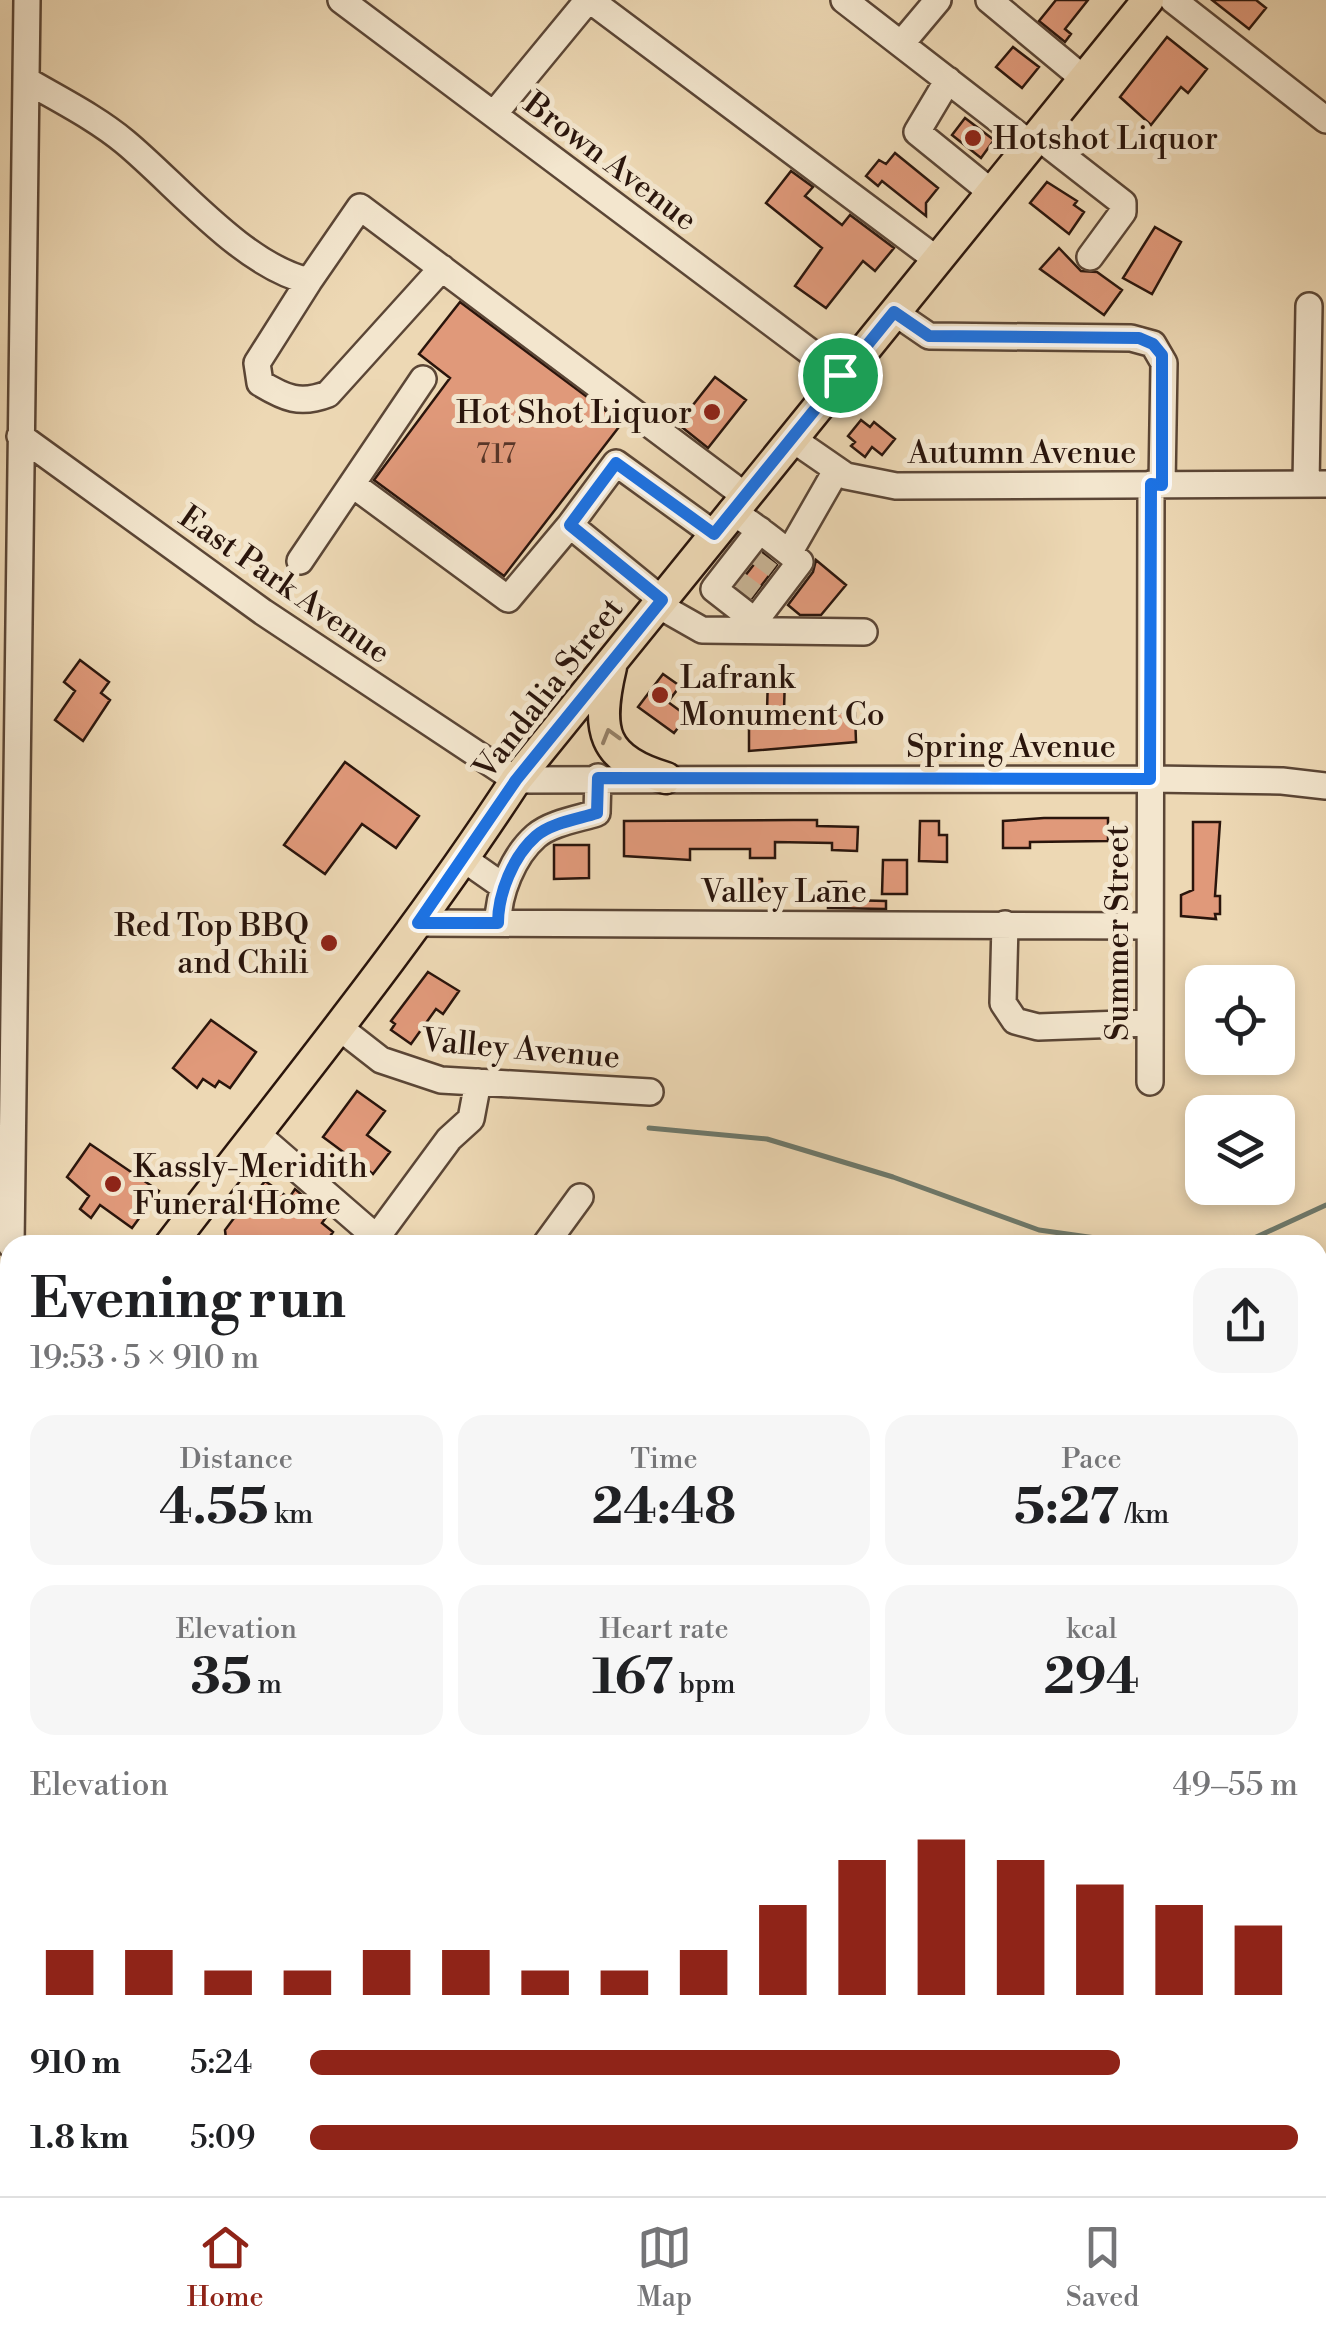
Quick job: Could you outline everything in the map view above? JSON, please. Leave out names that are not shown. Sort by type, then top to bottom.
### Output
[{"type":"main road","name":"Vandalia Street","points":[[178,1235],[340,1028],[464,860],[516,780],[840,375],[1148,0]]},
{"type":"main road","points":[[613,661],[605,692],[606,726],[613,751],[634,770],[666,778]]},
{"type":"street","points":[[11,1235],[6,1098],[10,486],[20,436],[12,182],[26,80],[27,0]]},
{"type":"street","name":"Brown Avenue","points":[[341,0],[840,375]]},
{"type":"street","points":[[494,114],[589,0],[936,258]]},
{"type":"street","points":[[844,0],[948,80],[1123,203],[1123,212],[1090,257]]},
{"type":"street","points":[[902,44],[938,0]]},
{"type":"street","points":[[989,0],[1084,78]]},
{"type":"street","points":[[1173,0],[1326,120]]},
{"type":"street","points":[[26,80],[121,139],[238,242],[288,276],[309,281]]},
{"type":"street","points":[[948,80],[917,132],[991,192]]},
{"type":"street","points":[[442,268],[328,394],[308,402],[288,399],[260,383],[257,363],[266,342],[360,206],[442,268],[730,514],[800,562],[751,626]]},
{"type":"street","points":[[1309,306],[1316,484]]},
{"type":"street","name":"Summer Street","points":[[894,312],[929,336],[1139,338],[1153,344],[1164,363],[1150,779],[1150,1082]]},
{"type":"street","points":[[300,561],[423,379]]},
{"type":"street","name":"East Park Avenue","points":[[20,436],[263,612],[516,780]]},
{"type":"street","name":"Autumn Avenue","points":[[790,438],[836,471],[896,486],[1316,484]]},
{"type":"street","points":[[352,484],[508,599],[616,463],[730,514]]},
{"type":"street","points":[[751,626],[734,600],[714,589],[774,546],[836,471]]},
{"type":"street","points":[[570,525],[696,629],[751,626],[864,632]]},
{"type":"street","points":[[498,923],[504,887],[537,835],[597,813],[598,778]]},
{"type":"street","name":"Spring Avenue","points":[[516,780],[1150,779],[1282,780],[1326,786]]},
{"type":"street","points":[[464,860],[504,887]]},
{"type":"street","name":"Valley Lane","points":[[418,923],[1150,926]]},
{"type":"street","points":[[1006,924],[1004,1003],[1015,1021],[1038,1027],[1150,1023]]},
{"type":"street","name":"Valley Avenue","points":[[340,1028],[381,1060],[408,1072],[478,1082],[650,1092]]},
{"type":"street","points":[[378,1235],[450,1139],[471,1118],[478,1082]]},
{"type":"street","points":[[257,1134],[367,1235]]},
{"type":"street","points":[[552,1235],[580,1197]]},
{"type":"building","points":[[1056,0],[1088,0],[1065,29],[1071,34],[1065,42],[1039,21]]},
{"type":"building","points":[[1212,0],[1256,0],[1266,8],[1249,29]]},
{"type":"building","points":[[1167,37],[1207,69],[1188,93],[1181,87],[1151,125],[1120,97]]},
{"type":"building","points":[[1013,47],[1039,67],[1022,88],[996,67]]},
{"type":"building","name":"Hotshot Liquor","points":[[965,118],[994,140],[981,158],[952,135]]},
{"type":"building","points":[[895,153],[938,188],[926,203],[926,216],[882,181],[878,186],[866,176],[879,160],[886,164]]},
{"type":"building","points":[[791,171],[813,187],[805,196],[842,225],[850,215],[894,248],[875,271],[863,261],[826,308],[795,286],[822,248],[766,203]]},
{"type":"building","points":[[1047,182],[1077,201],[1074,205],[1084,212],[1069,234],[1030,203]]},
{"type":"building","points":[[1155,227],[1181,242],[1152,294],[1123,278]]},
{"type":"building","points":[[1059,248],[1081,271],[1097,272],[1122,290],[1104,315],[1040,269]]},
{"type":"building","points":[[460,302],[622,423],[504,576],[374,480],[450,378],[419,354]]},
{"type":"building","name":"Hot Shot Liquor","points":[[715,377],[746,400],[708,448],[678,424]]},
{"type":"building","points":[[861,420],[870,427],[874,422],[895,439],[882,455],[872,447],[865,457],[851,446],[855,442],[848,436]]},
{"type":"building","points":[[763,553],[777,565],[752,598],[737,586]]},
{"type":"building","points":[[816,560],[846,585],[821,615],[800,615],[788,605],[813,572]]},
{"type":"building","points":[[80,660],[109,682],[101,693],[110,700],[83,741],[55,720],[75,691],[64,682]]},
{"type":"building","name":"Lafrank Monument Co","points":[[663,674],[680,686],[668,702],[687,716],[674,733],[638,707]]},
{"type":"building","points":[[768,675],[785,675],[784,711],[855,713],[856,742],[749,751],[749,712],[767,712]]},
{"type":"building","points":[[345,762],[419,816],[396,848],[362,824],[325,874],[284,845]]},
{"type":"building","points":[[1108,818],[1108,841],[1030,842],[1030,848],[1003,848],[1003,821]]},
{"type":"building","points":[[817,820],[817,826],[858,827],[857,851],[832,850],[832,843],[775,842],[775,858],[750,858],[750,849],[690,849],[690,860],[624,856],[624,821]]},
{"type":"building","points":[[920,821],[939,821],[939,835],[947,835],[947,862],[919,861]]},
{"type":"building","points":[[1193,822],[1220,822],[1215,896],[1220,896],[1220,914],[1215,914],[1216,919],[1181,916],[1181,895],[1193,890]]},
{"type":"building","points":[[554,845],[589,845],[589,878],[554,879]]},
{"type":"building","points":[[883,860],[907,860],[907,894],[882,894]]},
{"type":"building","points":[[742,878],[762,879],[762,903],[741,903]]},
{"type":"building","points":[[828,882],[846,882],[845,900],[886,901],[886,909],[828,908]]},
{"type":"building","points":[[428,972],[459,991],[443,1014],[436,1009],[411,1044],[391,1030],[395,1024],[391,1021]]},
{"type":"building","points":[[211,1020],[256,1052],[230,1088],[219,1081],[215,1087],[203,1079],[197,1088],[173,1068]]},
{"type":"building","points":[[357,1091],[385,1111],[367,1135],[390,1152],[373,1174],[323,1137]]},
{"type":"building","name":"Kassly-Meridith Funeral Home","points":[[90,1144],[159,1191],[132,1228],[100,1205],[91,1218],[80,1209],[89,1196],[67,1177]]},
{"type":"building","points":[[265,1181],[289,1198],[295,1189],[327,1216],[322,1223],[333,1232],[226,1235],[234,1218],[262,1211],[249,1202]]},
{"type":"waterway","points":[[649,1128],[767,1139],[893,1177],[1039,1230],[1074,1235]]},
{"type":"waterway","points":[[1261,1235],[1326,1205]]},
{"type":"tunnel","points":[[736,598],[767,557]]},
{"type":"place","name":"Hotshot Liquor","points":[[973,138]]},
{"type":"place","name":"Hot Shot Liquor","points":[[712,412]]},
{"type":"place","name":"Lafrank Monument Co","points":[[660,695]]},
{"type":"place","name":"Red Top BBQ and Chili","points":[[329,943]]},
{"type":"place","name":"Kassly-Meridith Funeral Home","points":[[113,1184]]},
{"type":"route","points":[[894,312],[929,336],[1139,338],[1158,349],[1164,363],[1162,485],[1151,484],[1150,779],[598,778],[597,813],[545,830],[533,839],[500,893],[498,923],[418,923],[516,780],[662,600],[570,525],[616,463],[714,534],[840,375],[894,312]]}]
